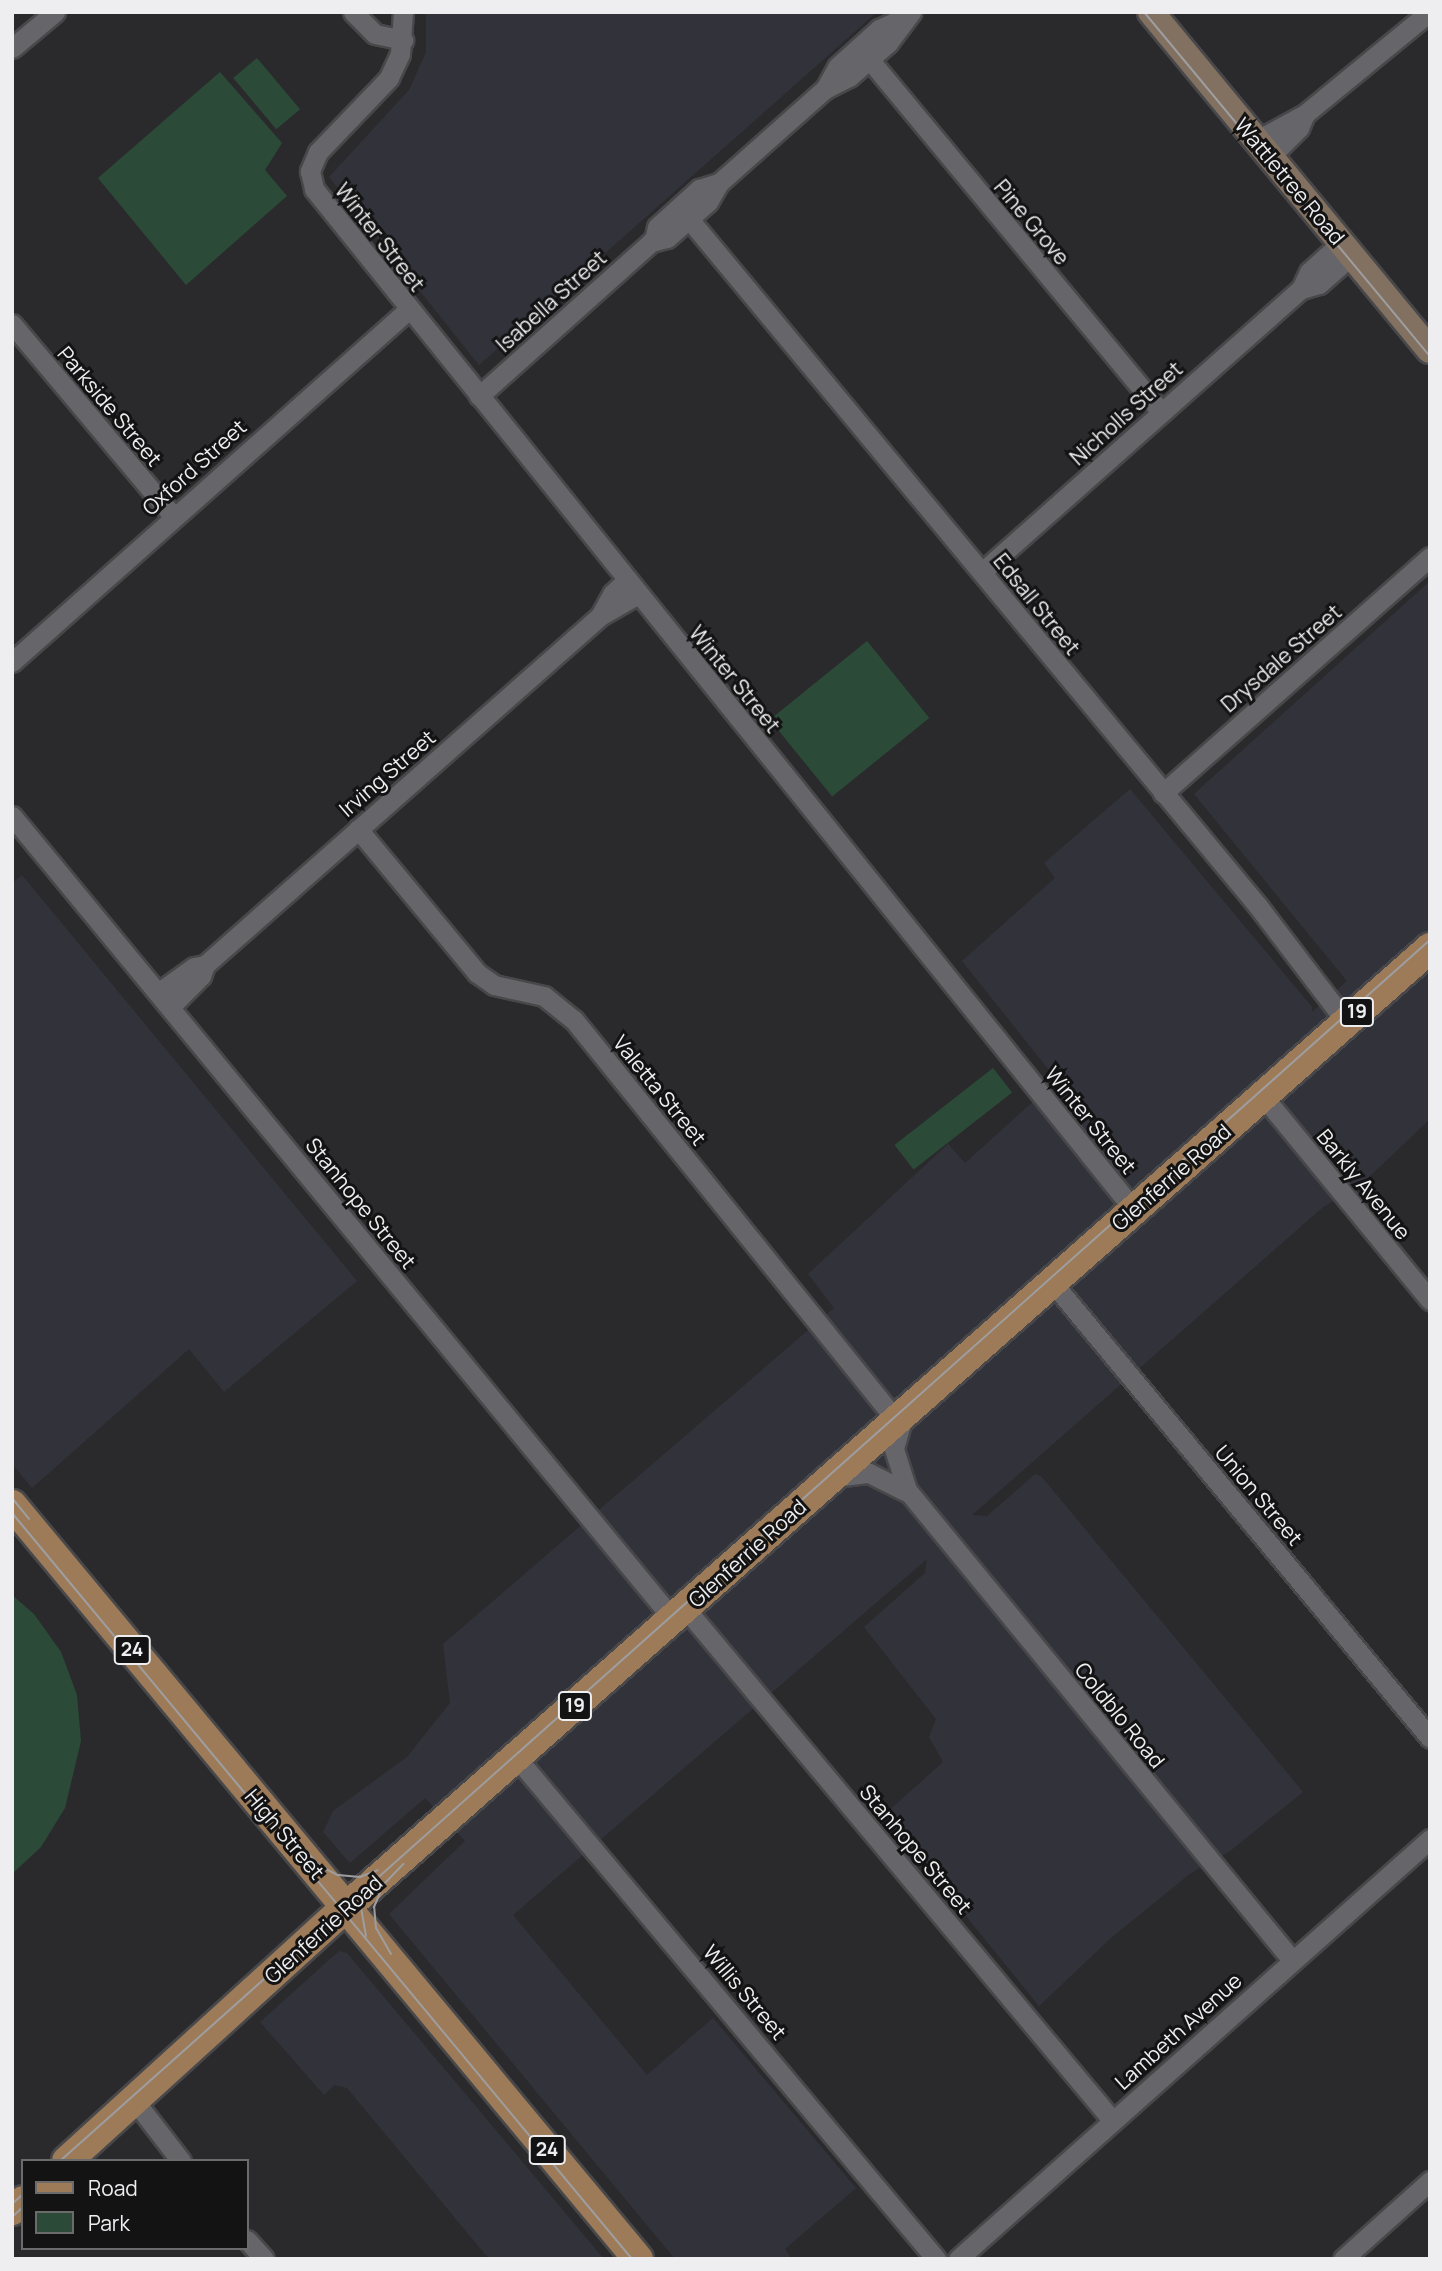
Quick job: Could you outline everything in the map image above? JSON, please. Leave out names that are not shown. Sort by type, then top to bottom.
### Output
[{"type":"main road","name":"Wattletree Road","points":[[1151,12],[1430,350]]},
{"type":"main road","name":"Glenferrie Road","points":[[69,2159],[346,1908],[1430,948]]},
{"type":"main road","name":"High Street","points":[[12,1506],[638,2259]]},
{"type":"street","points":[[12,48],[55,12]]},
{"type":"street","points":[[353,12],[375,34],[403,40],[403,12]]},
{"type":"street","points":[[1263,149],[1429,12]]},
{"type":"street","name":"Isabella Street","points":[[479,396],[654,241],[667,238],[689,219],[708,202],[719,183],[825,89],[849,77],[909,14]]},
{"type":"street","name":"Isabella Street","points":[[825,89],[837,67],[879,29],[909,14]]},
{"type":"street","name":"Winter Street","points":[[403,40],[380,91],[318,152],[310,171],[321,201],[1135,1210]]},
{"type":"street","name":"Pine Grove","points":[[869,59],[1161,412]]},
{"type":"street","name":"Isabella Street","points":[[654,241],[657,227],[699,189],[719,183]]},
{"type":"street","points":[[689,199],[689,219]]},
{"type":"street","name":"Edsall Street","points":[[689,219],[1258,906],[1346,1022]]},
{"type":"street","name":"Nicholls Street","points":[[982,572],[1301,289],[1309,272],[1346,249]]},
{"type":"street","name":"Oxford Street","points":[[12,662],[173,516],[408,310]]},
{"type":"street","name":"Parkside Street","points":[[12,324],[173,516]]},
{"type":"street","name":"Drysdale Street","points":[[1163,793],[1430,557]]},
{"type":"street","name":"Irving Street","points":[[164,1000],[201,976],[205,965],[600,615],[612,594],[632,587]]},
{"type":"street","name":"Valetta Street","points":[[358,829],[477,973],[494,985],[544,996],[574,1020],[904,1413]]},
{"type":"street","name":"Stanhope Street","points":[[16,830],[164,1000],[679,1613],[822,1772],[1112,2120]]},
{"type":"street","name":"Barkly Avenue","points":[[1263,1096],[1430,1300]]},
{"type":"street","name":"Union Street","points":[[1052,1282],[1430,1738]]},
{"type":"street","name":"Coldblo Road","points":[[904,1413],[894,1449],[900,1478],[913,1498],[1293,1960]]},
{"type":"street","name":"Coldblo Road","points":[[828,1481],[846,1473],[869,1473],[896,1483],[913,1498]]},
{"type":"street","name":"Willis Street","points":[[516,1757],[936,2259]]},
{"type":"street","name":"Lambeth Avenue","points":[[958,2259],[1430,1839]]},
{"type":"street","points":[[134,2100],[179,2159]]},
{"type":"street","points":[[1343,2259],[1430,2181]]},
{"type":"street","points":[[248,2241],[264,2259]]},
{"type":"shaded area","points":[[426,12],[877,12],[479,365],[329,177],[409,90],[426,52]]},
{"type":"shaded area","points":[[1430,581],[1430,1119],[1366,1180],[1322,1208],[972,1515],[987,1516],[1035,1474],[1041,1476],[1303,1792],[1230,1851],[1191,1873],[1112,1937],[1039,2006],[884,1815],[943,1762],[929,1737],[936,1719],[864,1627],[925,1573],[927,1559],[513,1915],[647,2075],[713,2018],[856,2188],[785,2249],[792,2259],[675,2259],[389,1914],[465,1841],[425,1798],[350,1863],[323,1832],[333,1811],[407,1757],[450,1703],[443,1644],[834,1308],[808,1274],[948,1144],[965,1163],[1057,1080],[962,961],[1055,878],[1044,863],[1130,789],[1312,1007],[1312,1012],[1347,981],[1194,794]]},
{"type":"shaded area","points":[[22,875],[357,1281],[224,1392],[189,1349],[32,1488],[12,1464],[12,883]]},
{"type":"shaded area","points":[[339,1951],[347,1953],[604,2259],[489,2259],[347,2088],[334,2085],[324,2095],[260,2022]]},
{"type":"green space","points":[[257,58],[300,109],[276,129],[233,78]]},
{"type":"green space","points":[[220,72],[282,143],[265,170],[287,196],[186,285],[98,178]]},
{"type":"green space","points":[[867,641],[929,718],[832,797],[770,720]]},
{"type":"green space","points":[[993,1068],[1012,1092],[914,1169],[894,1145]]},
{"type":"green space","points":[[12,1595],[34,1614],[61,1652],[77,1695],[81,1741],[65,1808],[41,1847],[12,1874]]},
{"type":"tram line","points":[[1144,12],[1430,357]]},
{"type":"tram line","points":[[62,2159],[1430,940]]},
{"type":"tram line","points":[[12,1498],[29,1519]]},
{"type":"tram line","points":[[12,1513],[632,2259]]},
{"type":"tram line","points":[[300,1845],[320,1866],[338,1875],[360,1877],[378,1870]]},
{"type":"tram line","points":[[391,1954],[376,1928],[374,1907],[384,1884],[403,1864]]},
{"type":"tram line","points":[[366,1936],[361,1909],[371,1883]]},
{"type":"tram line","points":[[12,2204],[21,2196]]},
{"type":"tram line","points":[[12,2217],[21,2209]]}]
